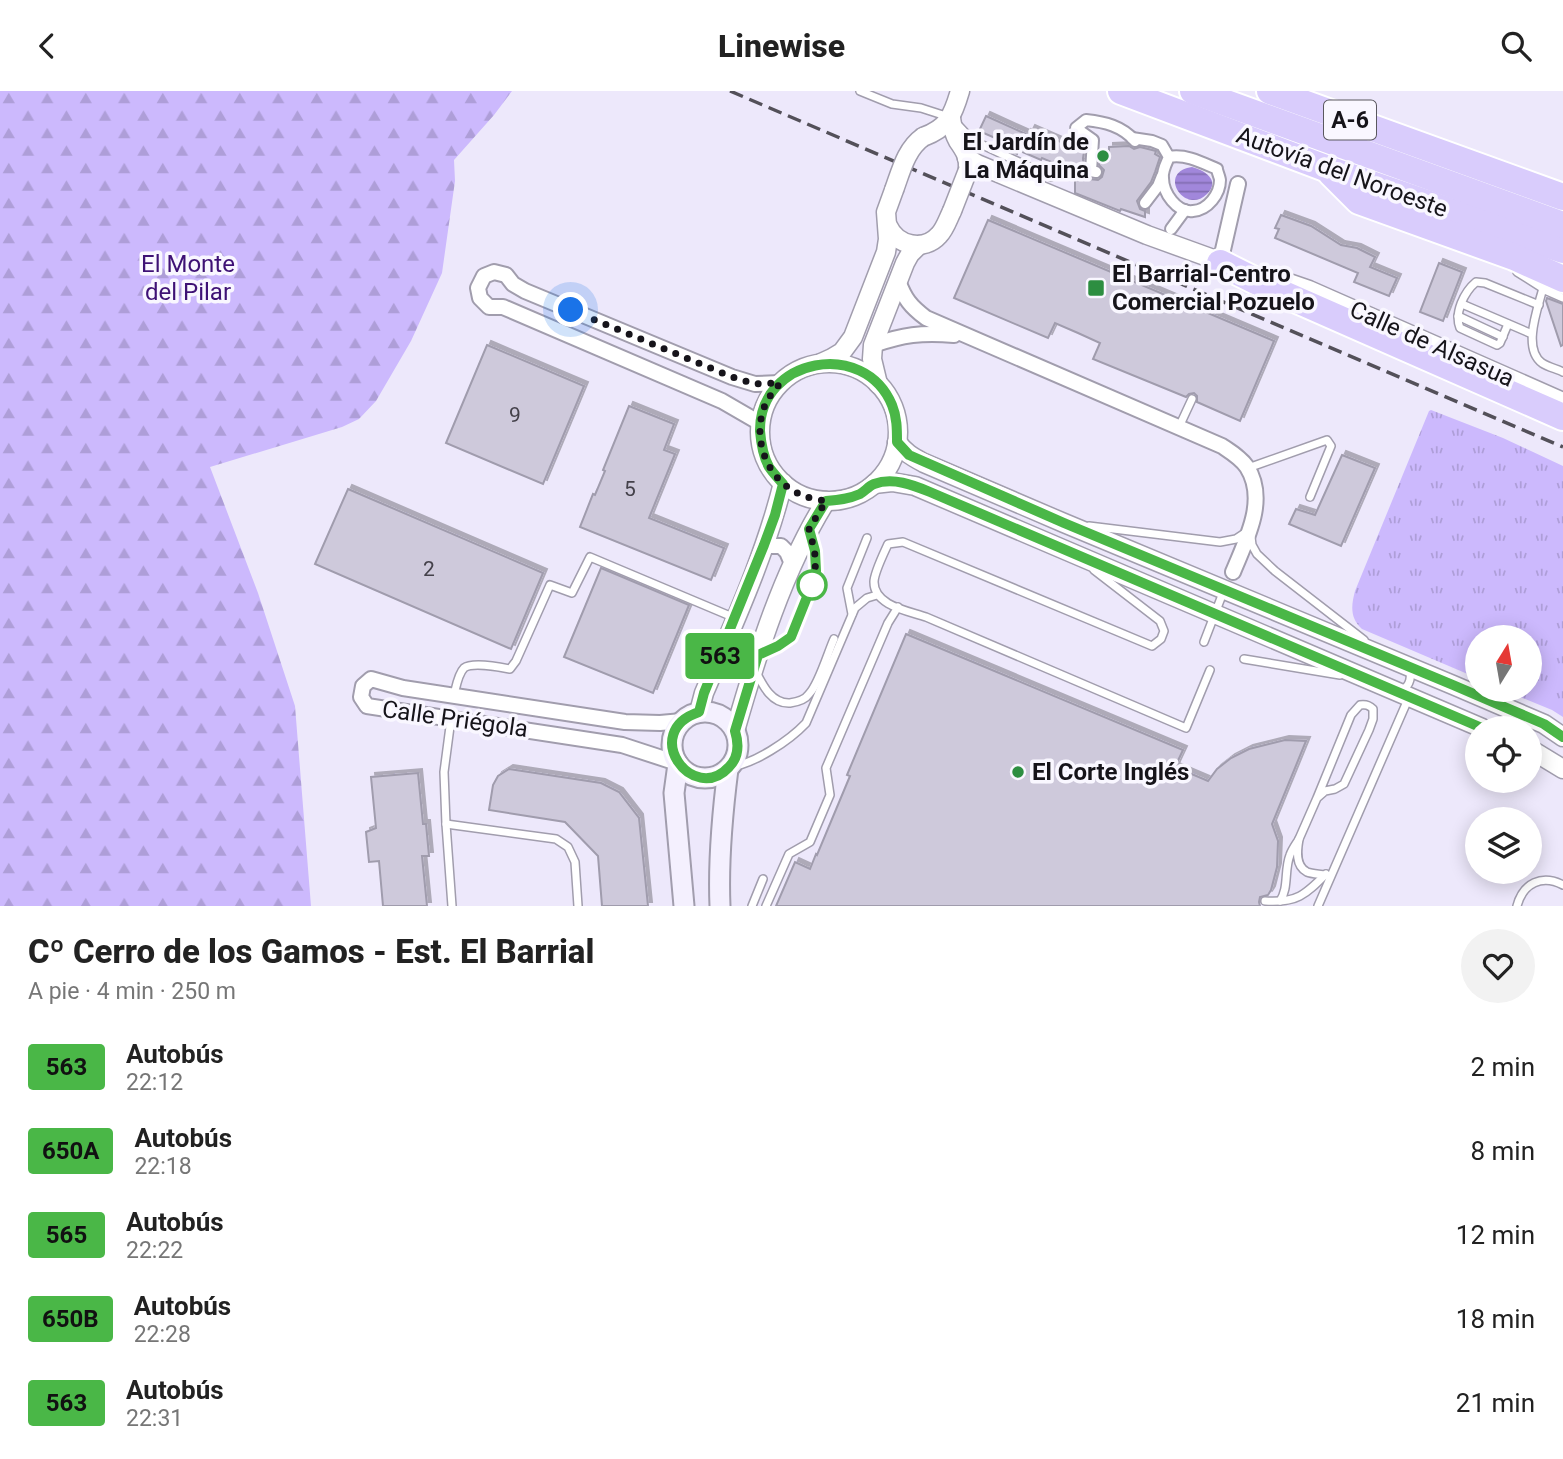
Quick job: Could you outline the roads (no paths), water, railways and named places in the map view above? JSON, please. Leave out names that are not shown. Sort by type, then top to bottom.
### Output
[{"type":"highway","name":"Autovía del Noroeste","points":[[1121,91],[1328,169],[1467,229],[1563,250]]},
{"type":"highway","points":[[1193,91],[1563,225]]},
{"type":"highway","name":"A-6","points":[[1270,91],[1563,197]]},
{"type":"highway","points":[[1467,229],[1563,266]]},
{"type":"highway","points":[[1467,229],[1514,257],[1551,289]]},
{"type":"highway","points":[[1220,263],[1297,301],[1563,417]]},
{"type":"main road","points":[[710,712],[720,716],[735,731],[738,741],[735,759],[728,768],[707,778],[686,772],[673,753],[673,736],[691,717],[710,712]]},
{"type":"main road","points":[[678,764],[674,793],[684,906]]},
{"type":"main road","points":[[720,906],[722,811],[728,768]]},
{"type":"street","points":[[919,245],[905,263],[873,345],[872,359],[878,384],[892,405],[897,419],[897,442],[889,466],[874,484],[860,494],[843,500],[826,501],[803,496],[783,484],[765,456],[761,445],[760,423],[767,401],[780,383],[797,371],[832,358],[848,344],[886,252],[886,212],[910,150],[915,143],[944,126],[951,118],[960,91]]},
{"type":"street","points":[[888,226],[897,239],[906,244],[925,244],[941,233],[952,211],[968,164],[967,153],[953,129],[951,118]]},
{"type":"street","points":[[1096,172],[1091,171],[1093,140],[1076,128],[1086,120],[1104,122],[1121,129],[1135,142],[1152,141],[1162,145],[1169,157]]},
{"type":"street","points":[[928,135],[944,134],[959,142]]},
{"type":"street","points":[[1145,203],[1158,186],[1169,157]]},
{"type":"street","points":[[1162,176],[1173,203],[1185,210],[1192,212],[1202,208],[1217,193],[1220,179],[1217,169],[1198,160],[1169,157]]},
{"type":"street","name":"Calle de Alsasua","points":[[968,164],[977,169],[995,171],[1220,263],[1309,290],[1563,402]]},
{"type":"street","points":[[1220,263],[1238,184]]},
{"type":"street","points":[[1171,229],[1185,210]]},
{"type":"street","points":[[760,423],[722,401],[503,307],[489,307],[480,298],[478,288],[484,276],[494,272],[506,275],[513,284],[525,291],[732,377],[755,384],[780,383]]},
{"type":"street","points":[[898,281],[912,308],[926,318],[1222,446],[1236,456],[1247,468],[1256,496],[1250,530],[1233,572]]},
{"type":"street","points":[[873,345],[917,334],[966,336]]},
{"type":"street","points":[[817,364],[837,363],[855,368],[878,384]]},
{"type":"street","points":[[897,442],[903,450],[917,459],[1410,666],[1544,724],[1563,737]]},
{"type":"street","points":[[874,484],[903,482],[1465,721]]},
{"type":"street","points":[[945,499],[944,486],[947,482],[953,482],[1035,517],[1057,520]]},
{"type":"street","points":[[691,717],[735,619],[775,515],[783,484]]},
{"type":"street","points":[[735,731],[776,605],[809,529],[826,501]]},
{"type":"street","points":[[764,545],[781,546],[793,566]]},
{"type":"street","name":"Calle Priégola","points":[[678,764],[622,745],[367,706],[362,697],[363,686],[371,679],[403,688],[625,722],[660,723],[691,717]]},
{"type":"street","points":[[1542,756],[1563,769]]},
{"type":"lane","points":[[860,91],[892,104],[921,108],[951,118],[972,140],[1051,177]]},
{"type":"lane","points":[[1467,229],[1492,258]]},
{"type":"lane","points":[[1512,269],[1563,298]]},
{"type":"lane","points":[[1508,324],[1503,337],[1458,316],[1470,288],[1476,282],[1485,283],[1539,305]]},
{"type":"lane","points":[[1551,289],[1539,305],[1532,334],[1533,352],[1542,363],[1563,372]]},
{"type":"lane","points":[[1462,304],[1532,334]]},
{"type":"lane","points":[[1178,428],[1192,399]]},
{"type":"lane","points":[[1247,468],[1327,440],[1331,446],[1310,497]]},
{"type":"lane","points":[[1057,520],[1220,542],[1236,539],[1250,530],[1252,545],[1266,563],[1384,656]]},
{"type":"lane","points":[[809,529],[815,551],[816,571],[791,637],[756,661],[764,687],[773,698],[782,703],[797,702],[809,695],[834,639]]},
{"type":"lane","points":[[853,614],[846,588],[867,538]]},
{"type":"lane","points":[[1074,554],[1160,621],[1164,631],[1161,639],[1152,646],[903,542],[888,544],[873,581],[877,595],[890,605],[926,617],[1186,728],[1210,670]]},
{"type":"lane","points":[[454,695],[463,669],[472,665],[510,669],[550,585],[572,593],[590,557],[735,619]]},
{"type":"lane","points":[[1203,642],[1225,590]]},
{"type":"lane","points":[[728,768],[743,766],[793,737],[806,723],[855,608],[867,598],[877,595]]},
{"type":"lane","points":[[766,906],[789,854],[810,842],[830,795],[826,768],[888,623],[898,607]]},
{"type":"lane","points":[[1244,659],[1368,680]]},
{"type":"lane","points":[[1318,906],[1409,683],[1410,666]]},
{"type":"lane","points":[[1274,903],[1286,888],[1290,855],[1317,799],[1351,715],[1360,705],[1365,704],[1373,709],[1373,719],[1344,783],[1325,791],[1317,799]]},
{"type":"lane","points":[[452,719],[444,772],[452,906]]},
{"type":"lane","points":[[446,824],[556,839],[568,847],[575,862],[578,906]]},
{"type":"lane","points":[[1299,839],[1296,854],[1301,866],[1307,872],[1325,875]]},
{"type":"lane","points":[[1274,903],[1307,893],[1335,867]]},
{"type":"lane","points":[[1517,906],[1524,890],[1530,884],[1546,879],[1559,883],[1563,875]]},
{"type":"lane","points":[[752,906],[763,879]]},
{"type":"railway","points":[[730,91],[1563,447]]},
{"type":"place","name":"El Jardín de La Máquina","points":[[1103,156]]},
{"type":"place","name":"El Barrial-Centro Comercial Pozuelo","points":[[1096,288]]},
{"type":"place","name":"El Corte Inglés","points":[[1018,772]]},
{"type":"park label","name":"El Monte del Pilar","points":[[188,278]]}]
